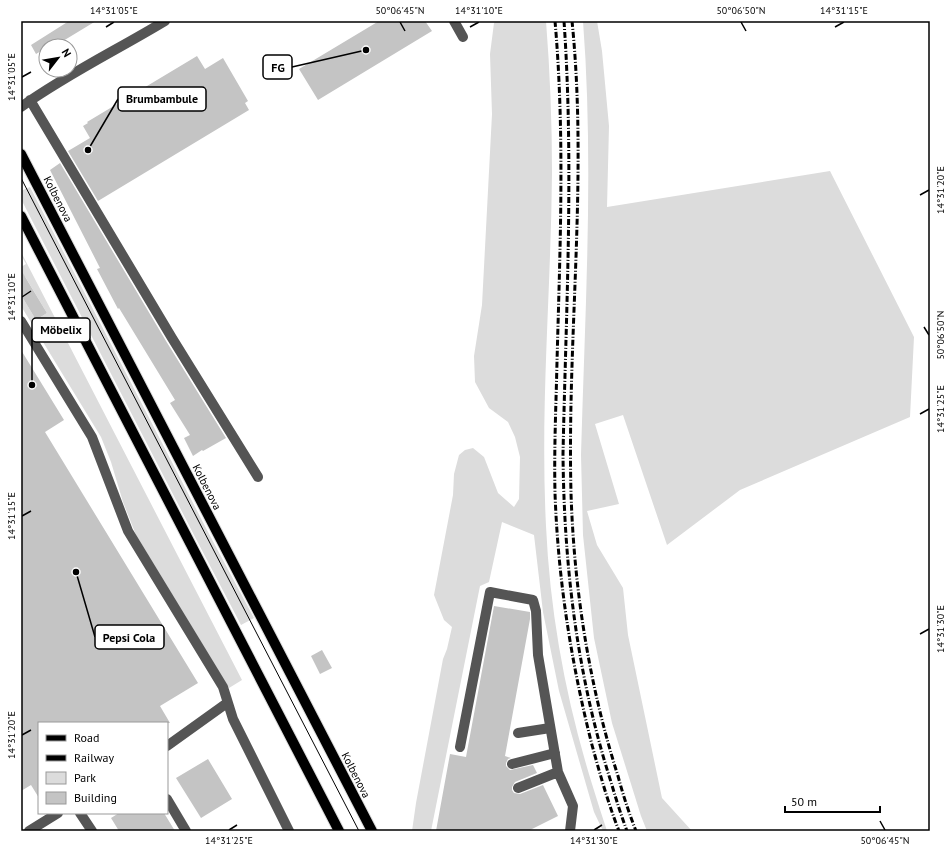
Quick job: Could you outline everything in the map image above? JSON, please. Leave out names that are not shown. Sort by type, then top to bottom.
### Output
[{"type":"main road","name":"Kolbenova","points":[[21,154],[372,831]]},
{"type":"main road","points":[[21,216],[339,831]]},
{"type":"street","points":[[21,107],[90,63],[165,21]]},
{"type":"street","points":[[454,21],[464,37]]},
{"type":"street","points":[[30,100],[172,338],[258,477]]},
{"type":"street","points":[[21,322],[92,437],[128,531],[223,687],[233,719],[289,831]]},
{"type":"street","points":[[460,747],[490,592],[533,600],[536,611],[538,655],[558,772],[573,806],[570,831]]},
{"type":"street","points":[[168,745],[227,703]]},
{"type":"street","points":[[518,733],[550,728]]},
{"type":"street","points":[[512,764],[555,753]]},
{"type":"street","points":[[518,788],[558,772]]},
{"type":"street","points":[[168,801],[186,831]]},
{"type":"street","points":[[29,831],[56,814]]},
{"type":"street","points":[[81,814],[92,831]]},
{"type":"green space","points":[[496,21],[546,21],[552,135],[544,438],[544,482],[548,559],[555,624],[567,689],[574,721],[607,831],[603,831],[594,812],[559,691],[543,612],[534,535],[502,522],[489,582],[480,586],[431,831],[412,831],[443,659],[452,627],[444,620],[434,595],[453,495],[454,474],[459,455],[465,450],[473,448],[484,457],[498,493],[514,507],[519,499],[520,457],[515,437],[508,422],[489,408],[475,382],[474,356],[482,305],[492,114],[490,54],[494,23]]},
{"type":"green space","points":[[583,21],[597,21],[602,51],[609,126],[607,207],[830,171],[914,337],[910,417],[740,490],[667,545],[623,415],[595,424],[619,504],[587,511],[597,545],[623,588],[628,635],[662,798],[692,831],[647,831],[612,723],[594,638],[583,535],[581,455],[588,238],[588,129]]},
{"type":"green space","points":[[30,187],[254,618],[241,625],[21,199],[21,191]]},
{"type":"green space","points":[[21,252],[242,680],[229,688],[136,535],[101,437],[21,306],[21,295],[36,320],[47,313],[26,278],[21,273],[21,267],[26,264]]},
{"type":"building","points":[[69,21],[96,21],[68,38],[42,38]]},
{"type":"building","points":[[379,21],[425,21],[432,31],[318,100],[299,69]]},
{"type":"building","points":[[38,41],[38,53],[36,54],[31,45]]},
{"type":"building","points":[[197,56],[205,69],[223,58],[248,101],[245,103],[249,110],[98,201],[68,151],[90,138],[83,126],[88,123],[87,122]]},
{"type":"building","points":[[60,163],[166,341],[226,438],[193,456],[184,438],[190,435],[170,403],[175,400],[119,308],[118,309],[97,269],[100,268],[50,170]]},
{"type":"building","points":[[21,270],[47,313],[36,320],[21,295]]},
{"type":"building","points":[[21,350],[64,420],[45,432],[198,683],[160,706],[170,723],[38,722],[38,796],[31,785],[21,791]]},
{"type":"building","points":[[494,606],[530,612],[505,756],[511,758],[508,759],[506,763],[506,766],[510,770],[533,765],[537,773],[515,782],[512,790],[514,793],[520,794],[543,785],[558,816],[528,831],[436,831],[450,754],[466,757]]},
{"type":"building","points":[[322,650],[332,668],[320,674],[311,656]]},
{"type":"building","points":[[208,759],[232,799],[201,818],[176,778]]},
{"type":"building","points":[[117,814],[165,814],[175,831],[119,831],[111,818]]},
{"type":"tram line","points":[[21,178],[359,831]]},
{"type":"railway","points":[[555,21],[561,149],[555,428],[555,493],[559,557],[562,589],[578,683],[601,778],[619,831]]},
{"type":"railway","points":[[564,21],[567,75],[569,183],[563,454],[566,538],[575,620],[589,702],[599,742],[627,831]]},
{"type":"railway","points":[[572,21],[578,139],[578,198],[571,434],[571,493],[573,529],[580,601],[591,672],[608,742],[624,797],[636,831]]},
{"type":"place","name":"FG","points":[[366,50]]},
{"type":"place","name":"Brumbambule","points":[[88,150]]},
{"type":"place","name":"Möbelix","points":[[32,385]]},
{"type":"place","name":"Pepsi Cola","points":[[76,572]]}]
